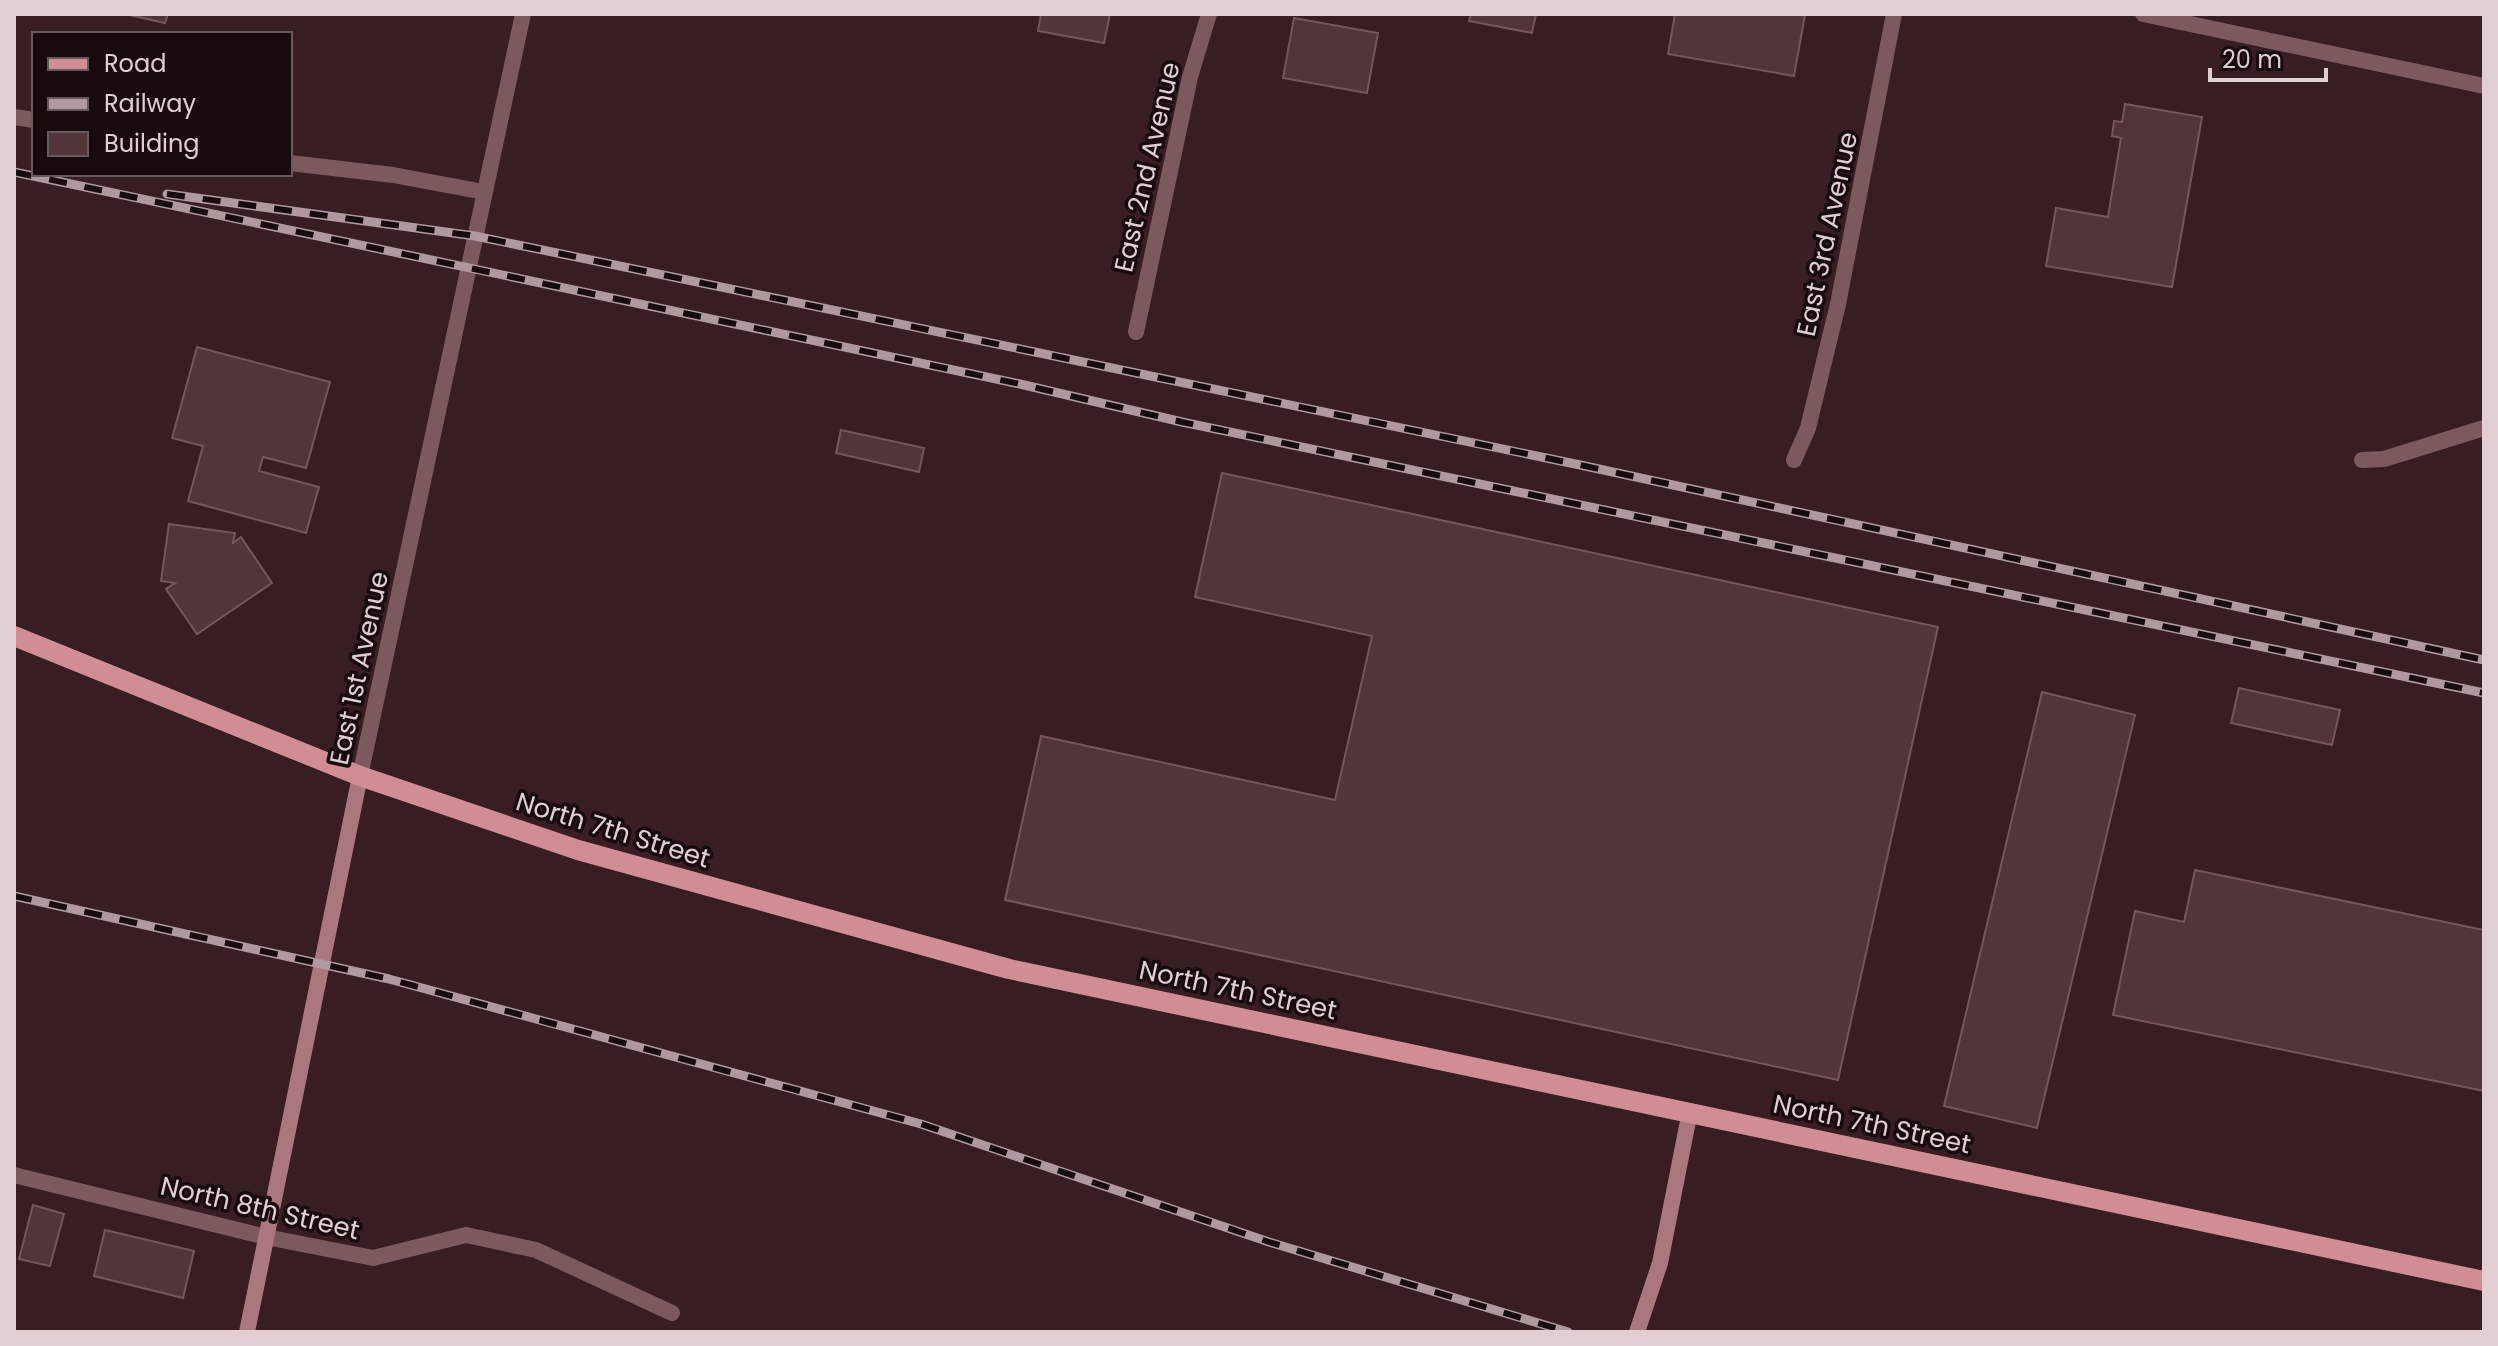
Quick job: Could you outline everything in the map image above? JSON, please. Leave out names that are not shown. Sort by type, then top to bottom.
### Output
[{"type":"main road","name":"North 7th Street","points":[[14,636],[360,776],[578,850],[1009,969],[2484,1281]]},
{"type":"street","name":"East 1st Avenue","points":[[247,1332],[360,776],[523,14]]},
{"type":"street","name":"East 2nd Avenue","points":[[1136,332],[1187,92],[1209,14]]},
{"type":"street","name":"East 3rd Avenue","points":[[1794,460],[1808,428],[1838,304],[1894,14]]},
{"type":"street","points":[[2143,14],[2484,86]]},
{"type":"street","points":[[292,163],[393,175],[484,192]]},
{"type":"street","points":[[2362,460],[2384,459],[2484,428]]},
{"type":"street","points":[[1637,1332],[1660,1263],[1690,1111]]},
{"type":"street","name":"North 8th Street","points":[[14,1175],[266,1237],[373,1258],[466,1235],[536,1250],[672,1313]]},
{"type":"building","points":[[125,14],[168,14],[165,23]]},
{"type":"building","points":[[1041,14],[1110,14],[1104,43],[1038,31]]},
{"type":"building","points":[[1471,14],[1536,14],[1532,33],[1469,21]]},
{"type":"building","points":[[1675,14],[1805,15],[1794,76],[1668,54]]},
{"type":"building","points":[[1294,18],[1378,33],[1367,93],[1283,78]]},
{"type":"building","points":[[2125,104],[2202,117],[2172,287],[2046,266],[2056,208],[2108,217],[2121,138],[2112,136],[2114,121],[2122,122]]},
{"type":"building","points":[[197,347],[330,382],[306,468],[263,457],[259,471],[319,487],[306,533],[188,501],[203,446],[172,438]]},
{"type":"building","points":[[841,430],[924,448],[919,472],[836,453]]},
{"type":"building","points":[[1222,473],[1938,627],[1838,1080],[1005,900],[1041,736],[1335,800],[1372,636],[1195,597]]},
{"type":"building","points":[[169,524],[235,533],[233,543],[241,537],[272,583],[197,634],[166,589],[175,583],[161,581]]},
{"type":"building","points":[[2239,688],[2340,710],[2332,745],[2231,723]]},
{"type":"building","points":[[2042,692],[2135,715],[2037,1128],[1944,1106]]},
{"type":"building","points":[[2195,870],[2484,930],[2484,1091],[2113,1015],[2135,911],[2184,922]]},
{"type":"building","points":[[33,1205],[64,1214],[50,1266],[19,1259]]},
{"type":"building","points":[[105,1230],[194,1251],[183,1298],[94,1276]]},
{"type":"railway","points":[[14,172],[32,176]]},
{"type":"railway","points":[[33,176],[1020,384],[1182,422],[2484,693]]},
{"type":"railway","points":[[167,194],[475,236],[1585,466],[2484,660]]},
{"type":"railway","points":[[14,896],[389,979],[921,1124],[1269,1242],[1568,1332]]}]
